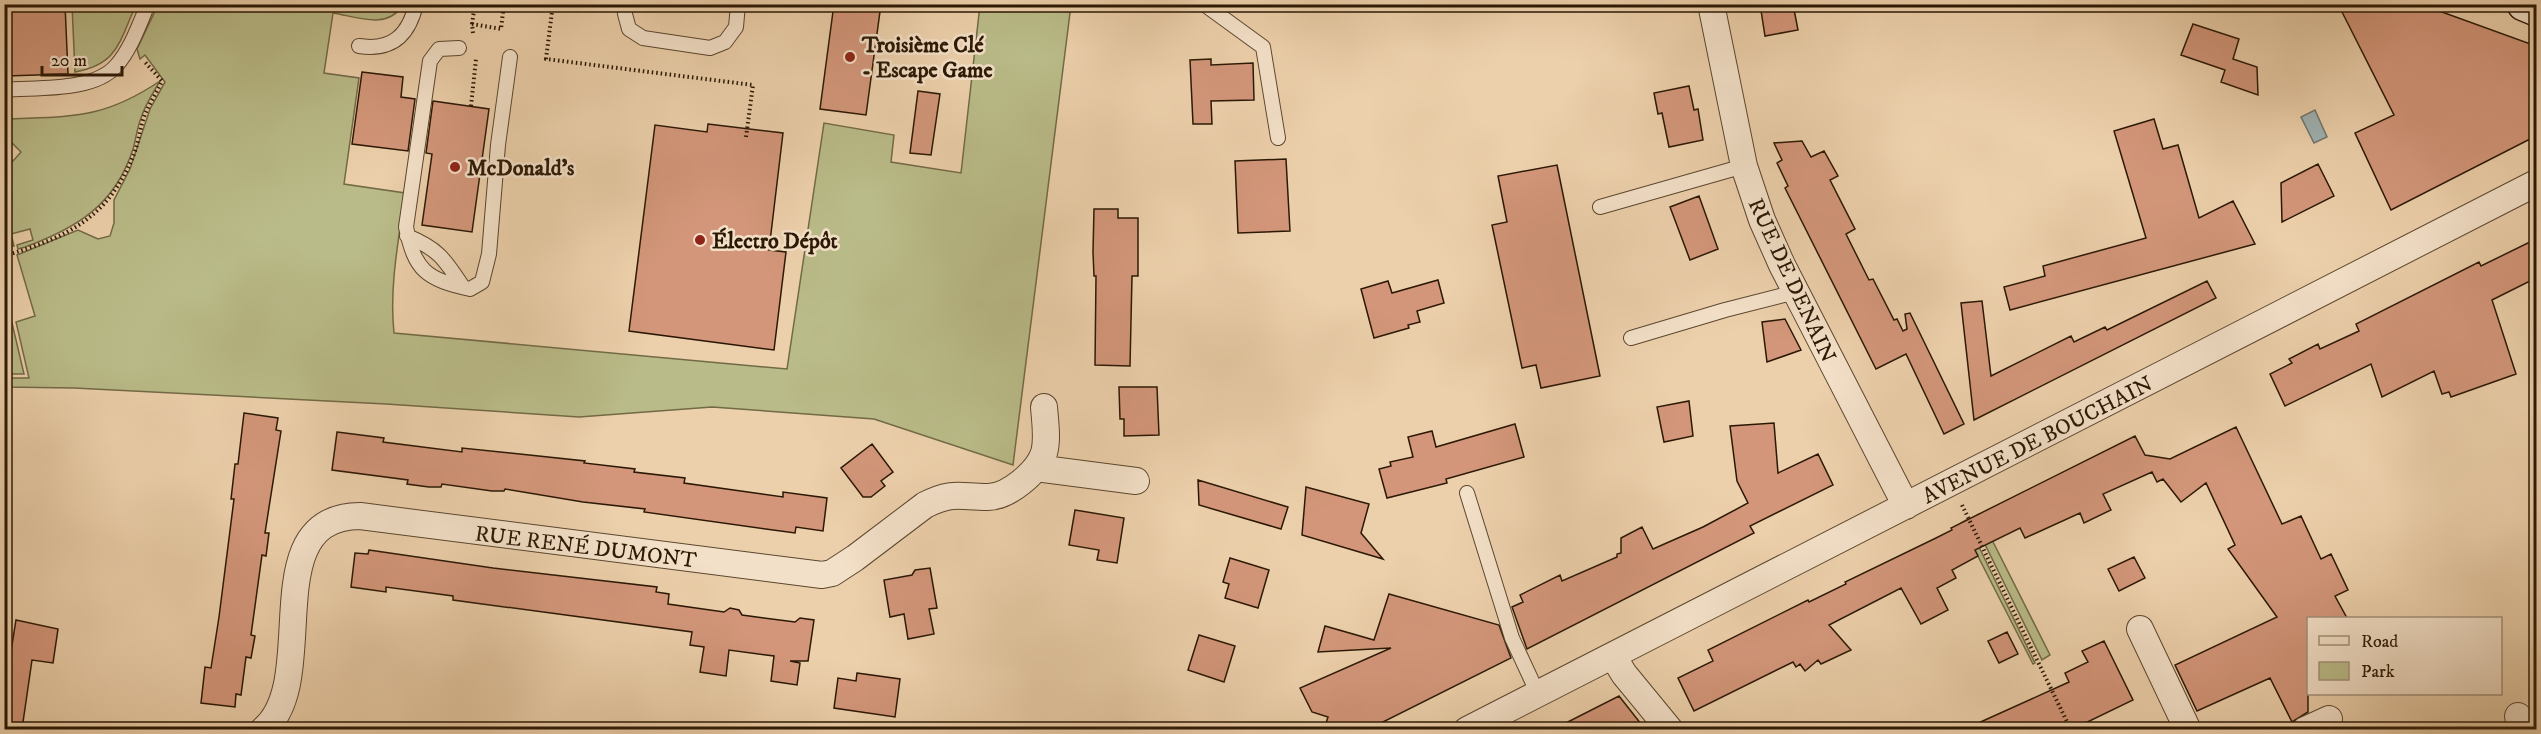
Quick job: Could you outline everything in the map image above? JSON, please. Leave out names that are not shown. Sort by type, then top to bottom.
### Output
[{"type":"main road","points":[[2524,4],[2536,9]]},
{"type":"street","name":"RUE DE DENAIN","points":[[1711,4],[1744,166],[1762,220],[1796,292],[1906,506]]},
{"type":"street","name":"AVENUE DE BOUCHAIN","points":[[1467,729],[2536,183]]},
{"type":"street","points":[[1044,407],[1045,451],[1036,468],[1136,480]]},
{"type":"street","name":"RUE RENÉ DUMONT","points":[[263,729],[277,716],[285,692],[303,551],[316,531],[336,519],[360,516],[822,575],[843,567],[936,499],[959,494],[997,495],[1015,485],[1036,468]]},
{"type":"street","points":[[2140,629],[2188,729]]},
{"type":"street","points":[[1612,656],[1670,729]]},
{"type":"street","points":[[2305,729],[2329,719]]},
{"type":"lane","points":[[4,90],[82,84],[96,80],[115,67],[128,48],[148,4]]},
{"type":"lane","points":[[359,46],[373,48],[393,42],[409,26],[416,4]]},
{"type":"lane","points":[[626,4],[625,14],[629,29],[643,38],[710,48],[725,42],[736,27],[738,4]]},
{"type":"lane","points":[[1207,4],[1263,47],[1278,138]]},
{"type":"lane","points":[[459,48],[439,49],[430,61],[406,227],[410,252],[417,265],[441,283],[463,288],[470,289],[482,282],[489,254],[498,145],[510,57]]},
{"type":"lane","points":[[1600,207],[1744,166]]},
{"type":"lane","points":[[408,236],[429,245],[447,264],[463,288]]},
{"type":"lane","points":[[1631,338],[1796,292]]},
{"type":"lane","points":[[1467,493],[1509,630],[1538,693]]},
{"type":"path","points":[[474,43],[472,24],[475,4]]},
{"type":"path","points":[[472,24],[501,29],[504,4]]},
{"type":"path","points":[[553,4],[546,59],[753,85],[746,137]]},
{"type":"path","points":[[4,256],[35,246],[76,227],[100,209],[119,185],[135,151],[145,113],[162,81],[146,60],[141,64],[128,48]]},
{"type":"path","points":[[471,106],[476,67],[475,52]]},
{"type":"path","points":[[1951,483],[2071,729]]},
{"type":"green space","points":[[169,4],[403,5],[396,13],[380,20],[333,13],[324,73],[359,78],[344,184],[405,193],[394,280],[394,333],[787,369],[824,123],[894,135],[891,162],[961,173],[980,5],[1071,5],[1013,465],[874,419],[712,407],[579,417],[386,404],[74,388],[5,387],[5,378],[29,378],[16,322],[35,316],[17,255],[78,230],[98,239],[110,236],[114,223],[114,200],[130,169],[150,109],[165,82],[145,55],[140,59],[137,49],[157,7],[165,11]]},
{"type":"green space","points":[[72,5],[136,5],[121,40],[109,57],[90,68],[75,72]]},
{"type":"green space","points":[[160,81],[143,113],[125,169],[105,200],[92,212],[61,232],[25,247],[18,249],[17,245],[33,240],[30,229],[11,234],[14,246],[9,247],[11,252],[5,253],[5,154],[13,161],[21,152],[12,143],[5,141],[5,119],[68,116],[103,109],[121,103]]},
{"type":"green space","points":[[12,323],[24,374],[5,374],[5,325]]},
{"type":"green space","points":[[1979,514],[2050,655],[2042,660],[1972,518]]},
{"type":"green space","points":[[1966,520],[2035,663],[2033,664],[1961,523]]},
{"type":"shaded area","points":[[2315,110],[2327,137],[2314,143],[2301,117]]},
{"type":"building","points":[[4,4],[65,4],[68,74],[6,76]]},
{"type":"building","name":"Troisième Clé - Escape Game","points":[[834,4],[881,4],[866,115],[820,109]]},
{"type":"building","points":[[1760,4],[1793,4],[1798,30],[1765,36]]},
{"type":"building","points":[[2338,4],[2420,4],[2536,46],[2536,136],[2391,210],[2355,133],[2394,115]]},
{"type":"building","points":[[2193,24],[2239,39],[2233,59],[2257,67],[2258,95],[2221,82],[2225,70],[2181,55]]},
{"type":"building","points":[[1211,59],[1211,65],[1253,63],[1254,100],[1211,101],[1212,124],[1193,124],[1190,60]]},
{"type":"building","points":[[362,72],[403,77],[401,97],[415,99],[408,151],[352,144]]},
{"type":"building","points":[[1689,86],[1694,110],[1698,109],[1703,140],[1669,147],[1662,113],[1658,114],[1654,93]]},
{"type":"building","points":[[918,91],[940,94],[931,155],[910,153]]},
{"type":"building","name":"McDonald's","points":[[433,101],[489,109],[472,232],[422,225],[432,154],[426,153]]},
{"type":"building","points":[[2154,119],[2163,149],[2178,145],[2199,218],[2233,201],[2255,244],[2010,310],[2004,287],[2045,276],[2043,266],[2146,238],[2114,131]]},
{"type":"building","points":[[708,124],[783,133],[769,250],[786,252],[774,350],[629,331],[655,125],[707,132]]},
{"type":"building","points":[[1802,141],[1811,157],[1824,151],[1838,176],[1830,180],[1855,229],[1846,234],[1869,280],[1873,279],[1894,320],[1897,319],[1903,331],[1907,329],[1905,314],[1910,313],[1964,424],[1944,434],[1906,354],[1876,369],[1785,188],[1788,186],[1777,163],[1782,160],[1774,143]]},
{"type":"building","points":[[1286,159],[1290,231],[1238,233],[1235,161]]},
{"type":"building","points":[[2318,164],[2334,196],[2282,222],[2281,183]]},
{"type":"building","points":[[1557,165],[1600,376],[1541,388],[1536,365],[1522,368],[1492,225],[1507,222],[1498,176]]},
{"type":"building","points":[[1699,196],[1718,249],[1690,260],[1670,207]]},
{"type":"building","points":[[1094,209],[1118,209],[1118,218],[1138,218],[1138,276],[1132,276],[1130,366],[1095,365]]},
{"type":"building","points":[[2536,239],[2536,278],[2492,300],[2516,374],[2451,397],[2449,392],[2442,394],[2434,371],[2382,397],[2371,364],[2285,406],[2270,374],[2292,363],[2289,359],[2318,344],[2320,349],[2359,331],[2356,324],[2479,262],[2481,266]]},
{"type":"building","points":[[1438,280],[1444,303],[1417,311],[1420,322],[1408,325],[1409,328],[1374,338],[1361,289],[1388,281],[1392,293]]},
{"type":"building","points":[[2207,281],[2216,298],[1974,420],[1961,303],[1982,301],[1991,376],[2071,336],[2074,342],[2105,327],[2107,330]]},
{"type":"building","points":[[1785,319],[1801,350],[1767,362],[1762,322]]},
{"type":"building","points":[[1119,387],[1157,387],[1159,435],[1124,436],[1124,419],[1120,419]]},
{"type":"building","points":[[1689,401],[1693,436],[1664,442],[1657,407]]},
{"type":"building","points":[[244,413],[278,418],[276,430],[281,431],[265,533],[269,533],[266,556],[262,555],[251,635],[255,636],[251,658],[246,657],[241,695],[236,694],[235,707],[201,703],[205,667],[211,668],[219,617],[234,499],[231,499],[235,464],[238,464]]},
{"type":"building","points":[[1774,423],[1778,473],[1818,454],[1833,485],[1750,526],[1754,533],[1527,649],[1512,607],[1523,602],[1520,595],[1560,575],[1562,581],[1617,557],[1617,554],[1621,553],[1621,538],[1642,527],[1653,549],[1703,527],[1748,503],[1737,481],[1730,426]]},
{"type":"building","points":[[1515,424],[1524,457],[1446,479],[1447,483],[1387,498],[1379,469],[1391,466],[1390,462],[1413,457],[1408,437],[1432,431],[1436,447]]},
{"type":"building","points":[[2236,427],[2282,524],[2301,516],[2321,559],[2331,554],[2348,590],[2335,596],[2346,617],[2307,617],[2308,712],[2292,722],[2270,678],[2197,711],[2175,665],[2277,617],[2228,549],[2235,545],[2206,483],[2181,502],[2163,479],[2157,482],[2152,472],[2103,494],[2111,510],[2084,523],[2080,513],[2025,538],[2020,528],[1975,550],[1978,556],[1952,570],[1956,578],[1937,588],[1948,610],[1921,624],[1901,588],[1829,625],[1851,650],[1821,664],[1818,660],[1805,671],[1800,664],[1796,667],[1793,662],[1694,711],[1678,678],[1713,661],[1708,650],[1808,600],[1809,602],[1846,584],[1845,582],[2135,436],[2145,455],[2170,459]]},
{"type":"building","points":[[337,432],[384,438],[383,442],[462,452],[462,448],[585,461],[584,463],[635,469],[634,472],[685,478],[684,483],[783,497],[783,492],[827,498],[823,531],[796,527],[795,533],[644,512],[645,509],[583,502],[505,489],[504,491],[492,491],[442,484],[441,487],[429,487],[407,484],[408,480],[332,470]]},
{"type":"building","points":[[872,444],[893,472],[881,481],[885,486],[871,497],[863,497],[841,468]]},
{"type":"building","points":[[1198,480],[1288,507],[1281,529],[1199,505]]},
{"type":"building","points":[[1306,487],[1369,504],[1361,533],[1383,559],[1302,535]]},
{"type":"building","points":[[1075,510],[1124,518],[1117,563],[1097,560],[1099,550],[1069,545]]},
{"type":"building","points":[[369,550],[493,568],[657,587],[656,592],[669,594],[668,604],[724,612],[730,608],[739,610],[742,615],[795,622],[800,618],[814,620],[808,661],[790,661],[800,663],[797,685],[771,681],[774,656],[729,650],[726,676],[700,672],[704,647],[690,645],[692,632],[453,600],[453,596],[386,587],[386,592],[351,587],[355,553],[368,554]]},
{"type":"building","points":[[2134,557],[2145,578],[2119,591],[2108,569]]},
{"type":"building","points":[[1230,558],[1269,570],[1258,608],[1225,598],[1229,584],[1223,582]]},
{"type":"building","points":[[930,568],[937,608],[929,609],[934,634],[908,639],[904,614],[890,617],[884,580],[912,575],[915,570]]},
{"type":"building","points":[[1389,594],[1499,625],[1511,658],[1369,729],[1324,729],[1328,717],[1312,712],[1300,688],[1391,648],[1318,652],[1325,626],[1374,640]]},
{"type":"building","points":[[16,620],[58,629],[53,663],[32,660],[22,729],[4,729],[4,695]]},
{"type":"building","points":[[2007,632],[2018,654],[1999,663],[1988,641]]},
{"type":"building","points":[[1199,635],[1235,646],[1224,682],[1188,670]]},
{"type":"building","points":[[2104,641],[2133,700],[2073,729],[1965,729],[2069,682],[2065,673],[2088,662],[2082,651]]},
{"type":"building","points":[[857,673],[900,679],[895,717],[834,708],[838,678],[856,681]]},
{"type":"building","points":[[1619,696],[1645,729],[1554,729]]},
{"type":"place","name":"Troisième Clé - Escape Game","points":[[850,57]]},
{"type":"place","name":"McDonald's","points":[[455,167]]},
{"type":"place","name":"Électro Dépôt","points":[[700,240]]}]
